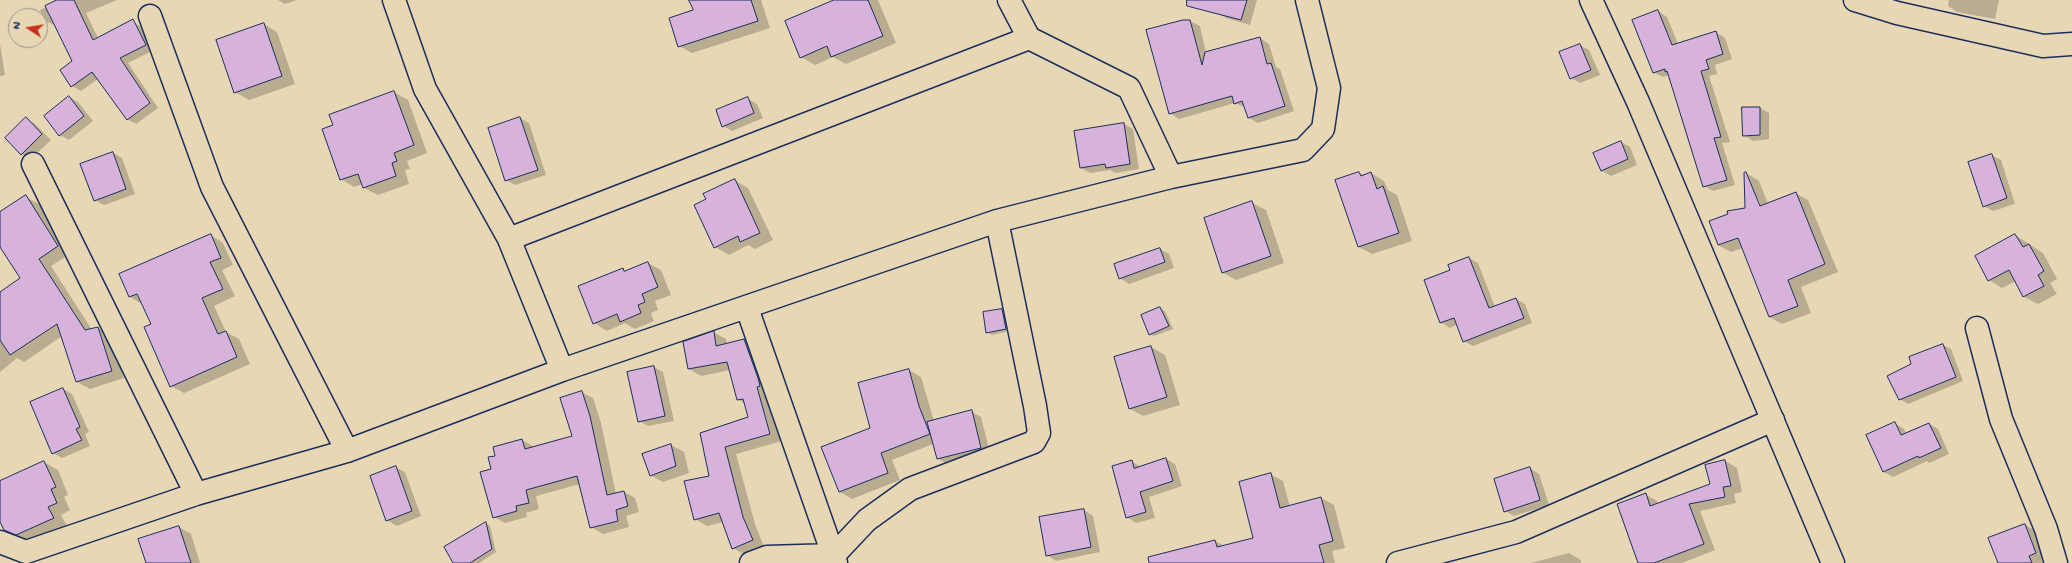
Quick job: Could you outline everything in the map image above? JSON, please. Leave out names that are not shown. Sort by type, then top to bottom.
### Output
[{"type":"street","points":[[394,0],[425,89],[509,239],[562,370]]},
{"type":"street","points":[[1009,0],[1029,38],[1129,88],[1171,177]]},
{"type":"street","points":[[0,542],[23,557],[196,494],[347,451],[562,370],[998,221],[1171,177],[1302,150],[1323,129],[1329,88],[1307,0]]},
{"type":"street","points":[[1591,0],[1638,102],[1774,420],[1833,563]]},
{"type":"street","points":[[1855,0],[1897,13],[2043,46],[2072,44]]},
{"type":"street","points":[[150,16],[212,187],[347,451]]},
{"type":"street","points":[[509,239],[1029,38]]},
{"type":"street","points":[[33,164],[196,494]]},
{"type":"street","points":[[835,559],[867,520],[910,489],[1034,442],[1039,434],[1035,406],[998,221]]},
{"type":"street","points":[[747,308],[835,559]]},
{"type":"street","points":[[1977,328],[2001,418],[2046,529],[2056,563]]},
{"type":"street","points":[[1398,563],[1516,532],[1774,420]]},
{"type":"street","points":[[751,563],[767,557],[835,559]]},
{"type":"building","points":[[57,0],[74,0],[93,40],[133,19],[146,45],[120,58],[150,103],[127,120],[92,72],[71,87],[60,70],[72,61],[48,12],[48,8],[45,6]]},
{"type":"building","points":[[689,0],[751,0],[758,21],[678,47],[669,18],[693,10]]},
{"type":"building","points":[[834,0],[868,0],[883,36],[831,57],[827,46],[800,58],[785,21]]},
{"type":"building","points":[[1187,0],[1247,0],[1241,20],[1187,6]]},
{"type":"building","points":[[1658,10],[1672,45],[1716,31],[1723,54],[1706,60],[1709,69],[1701,71],[1721,137],[1714,138],[1727,180],[1703,187],[1667,71],[1665,72],[1665,69],[1653,73],[1632,20]]},
{"type":"building","points":[[1183,20],[1190,20],[1202,65],[1205,52],[1260,37],[1267,64],[1271,63],[1285,106],[1248,118],[1242,101],[1234,104],[1232,96],[1169,114],[1146,30]]},
{"type":"building","points":[[264,23],[282,76],[234,93],[216,40]]},
{"type":"building","points":[[1580,44],[1591,70],[1570,79],[1559,52]]},
{"type":"building","points":[[394,91],[414,145],[394,153],[397,161],[392,163],[396,176],[363,188],[358,174],[340,180],[322,129],[333,125],[329,115]]},
{"type":"building","points":[[69,96],[84,116],[59,136],[44,116]]},
{"type":"building","points":[[748,97],[754,113],[722,127],[716,110]]},
{"type":"building","points":[[1742,107],[1760,107],[1760,135],[1743,136]]},
{"type":"building","points":[[26,117],[42,134],[21,155],[5,138]]},
{"type":"building","points":[[520,117],[538,170],[505,181],[488,128]]},
{"type":"building","points":[[1124,123],[1130,164],[1106,168],[1105,164],[1080,168],[1074,131]]},
{"type":"building","points":[[1621,141],[1628,159],[1601,171],[1593,153]]},
{"type":"building","points":[[113,152],[126,189],[94,201],[80,164]]},
{"type":"building","points":[[1992,154],[2007,198],[1983,207],[1968,162]]},
{"type":"building","points":[[1359,172],[1361,176],[1371,172],[1377,189],[1383,186],[1399,233],[1358,247],[1335,180]]},
{"type":"building","points":[[1746,172],[1760,206],[1796,192],[1825,264],[1788,280],[1798,306],[1769,317],[1738,238],[1718,245],[1709,221],[1728,214],[1727,211],[1745,208],[1744,173]]},
{"type":"building","points":[[735,179],[760,233],[740,242],[738,236],[714,248],[694,205],[706,199],[703,194]]},
{"type":"building","points":[[26,195],[58,246],[39,259],[85,330],[98,327],[112,371],[76,382],[57,324],[10,355],[0,340],[0,292],[20,278],[0,247],[0,212]]},
{"type":"building","points":[[1252,201],[1271,256],[1222,273],[1204,218]]},
{"type":"building","points":[[211,234],[221,258],[210,262],[223,289],[202,298],[218,334],[226,331],[237,357],[170,387],[144,327],[151,324],[137,294],[129,297],[119,274]]},
{"type":"building","points":[[2015,234],[2023,247],[2029,244],[2044,271],[2038,275],[2044,286],[2023,297],[2009,270],[1988,281],[1975,256]]},
{"type":"building","points":[[1160,248],[1165,262],[1119,279],[1114,264]]},
{"type":"building","points":[[1469,257],[1489,308],[1516,298],[1524,318],[1463,342],[1454,318],[1440,323],[1424,280],[1450,270],[1448,265]]},
{"type":"building","points":[[648,262],[658,287],[642,294],[645,302],[638,305],[641,313],[620,322],[617,314],[593,324],[578,286],[623,268],[624,271]]},
{"type":"building","points":[[1160,307],[1169,326],[1149,335],[1141,315]]},
{"type":"building","points":[[1002,309],[1006,329],[986,333],[983,312]]},
{"type":"building","points":[[714,331],[716,346],[744,339],[758,378],[760,386],[757,387],[770,434],[725,447],[743,517],[753,540],[732,549],[719,513],[694,520],[684,481],[709,476],[700,433],[748,417],[743,399],[737,400],[727,362],[688,369],[683,342]]},
{"type":"building","points":[[1943,344],[1956,377],[1899,400],[1887,376],[1911,364],[1909,357]]},
{"type":"building","points":[[1151,346],[1167,397],[1129,409],[1114,357]]},
{"type":"building","points":[[654,366],[665,416],[638,422],[627,372]]},
{"type":"building","points":[[909,369],[919,406],[930,434],[881,453],[888,473],[839,492],[821,447],[870,428],[858,383]]},
{"type":"building","points":[[63,388],[80,427],[76,429],[82,440],[52,454],[30,402]]},
{"type":"building","points":[[582,391],[590,416],[607,495],[624,491],[628,506],[616,510],[618,521],[590,528],[577,476],[526,490],[529,503],[516,506],[517,511],[493,518],[480,472],[491,469],[488,457],[495,456],[493,447],[522,439],[525,449],[572,436],[560,398]]},
{"type":"building","points":[[972,410],[981,448],[937,459],[927,422]]},
{"type":"building","points":[[1895,422],[1901,435],[1929,423],[1941,448],[1919,458],[1918,456],[1883,472],[1866,435]]},
{"type":"building","points":[[671,444],[676,466],[650,476],[642,454]]},
{"type":"building","points":[[1166,458],[1173,481],[1140,492],[1146,512],[1126,518],[1112,466],[1132,460],[1134,468]]},
{"type":"building","points":[[1725,460],[1731,486],[1723,487],[1725,497],[1689,504],[1704,544],[1654,563],[1638,563],[1617,504],[1646,493],[1650,506],[1710,484],[1705,465]]},
{"type":"building","points":[[44,461],[56,487],[51,489],[57,503],[48,507],[54,518],[16,535],[4,530],[0,522],[0,481]]},
{"type":"building","points":[[396,466],[412,511],[386,521],[370,476]]},
{"type":"building","points":[[1530,467],[1540,500],[1504,512],[1494,479]]},
{"type":"building","points":[[1271,473],[1280,508],[1321,497],[1333,541],[1319,545],[1324,563],[1149,563],[1148,557],[1215,540],[1217,547],[1253,538],[1239,482]]},
{"type":"building","points":[[1084,509],[1091,547],[1046,556],[1039,517]]},
{"type":"building","points":[[486,522],[492,549],[470,563],[453,563],[444,547]]},
{"type":"building","points":[[2025,524],[2036,553],[2029,556],[2032,563],[1998,563],[1988,538]]},
{"type":"building","points":[[179,526],[191,563],[146,563],[138,539]]}]
